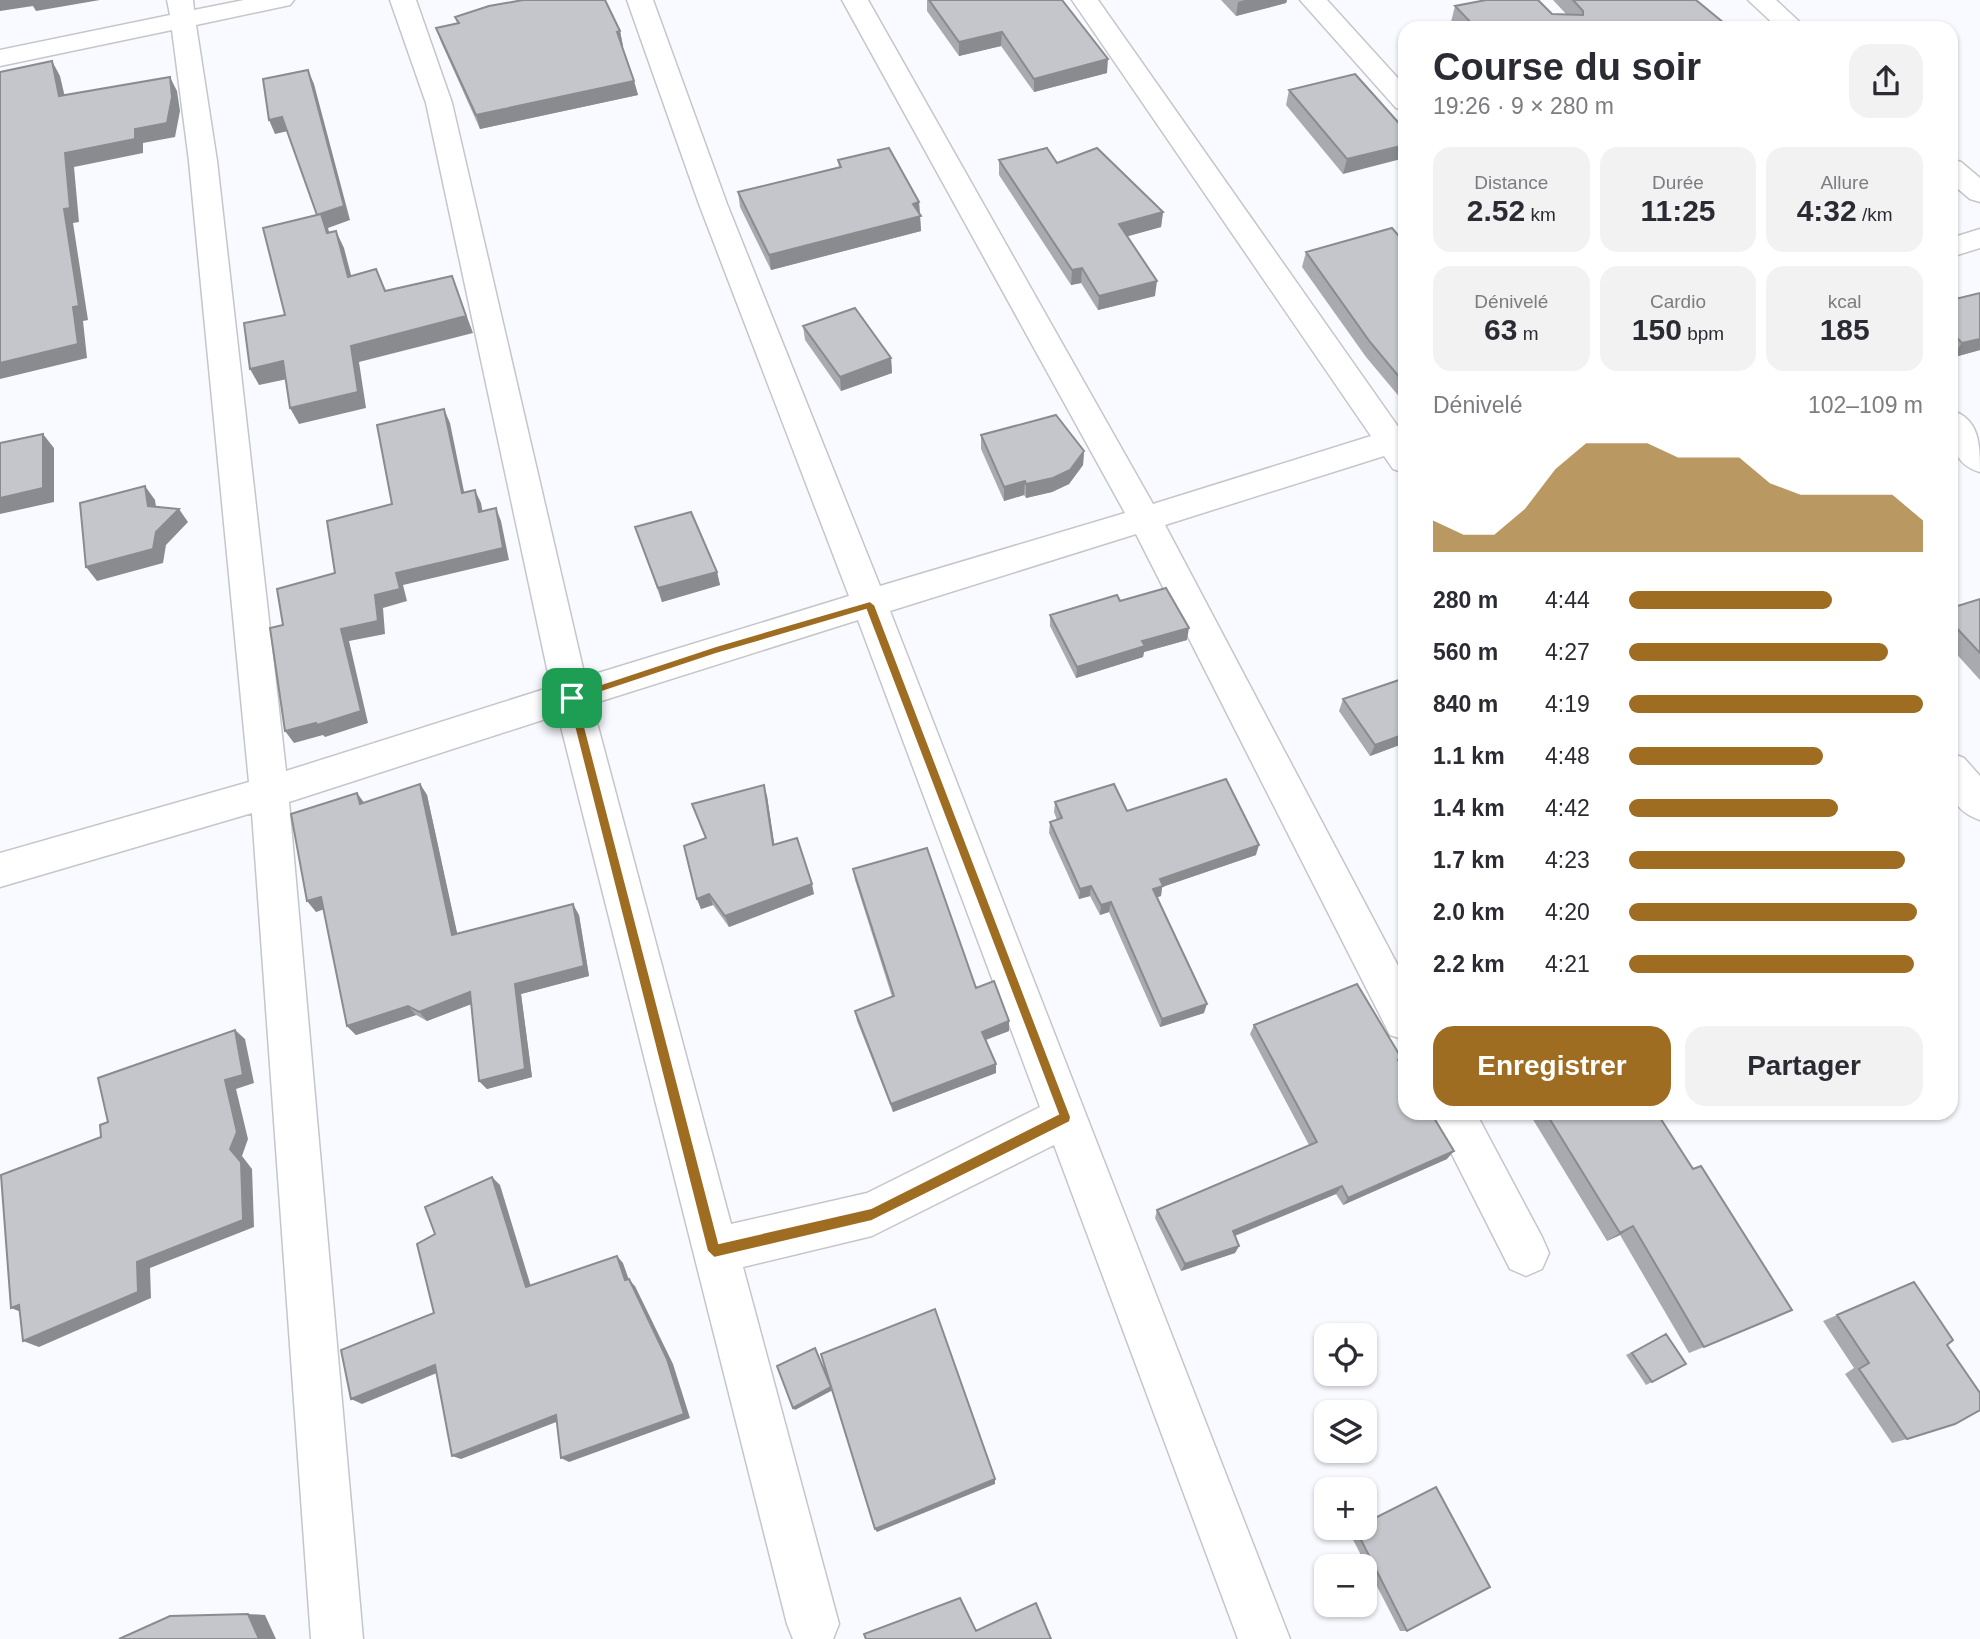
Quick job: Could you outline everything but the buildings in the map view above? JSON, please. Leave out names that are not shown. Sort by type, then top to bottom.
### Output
[{"type":"street","points":[[0,58],[181,10],[281,0]]},
{"type":"street","points":[[402,0],[439,103],[572,698],[813,1624]]},
{"type":"street","points":[[640,0],[713,204],[870,605],[1264,1639]]},
{"type":"street","points":[[855,0],[936,148],[1033,314],[1145,519],[1398,1007]]},
{"type":"street","points":[[1085,0],[1398,443]]},
{"type":"street","points":[[1313,0],[1398,94]]},
{"type":"street","points":[[1761,0],[1785,21]]},
{"type":"street","points":[[181,10],[203,161],[269,792],[337,1639]]},
{"type":"street","points":[[1958,174],[1980,193]]},
{"type":"street","points":[[1958,246],[1980,238]]},
{"type":"street","points":[[1958,430],[1980,460]]},
{"type":"street","points":[[0,870],[269,792],[572,698],[716,650],[1145,519],[1285,472],[1398,448]]},
{"type":"street","points":[[1958,777],[1980,804]]},
{"type":"street","points":[[714,1251],[872,1214],[1065,1117]]},
{"type":"street","points":[[1457,1120],[1526,1253]]},
{"type":"route","points":[[870,605],[1065,1117],[872,1214],[714,1251],[572,698],[716,650],[870,605]]}]
